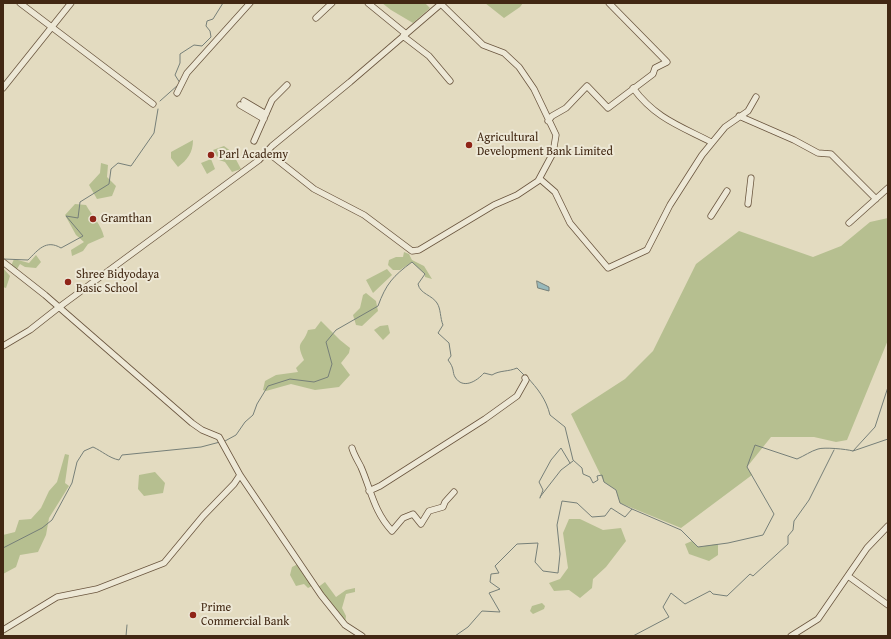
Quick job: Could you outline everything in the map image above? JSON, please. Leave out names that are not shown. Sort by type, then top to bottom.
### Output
[{"type":"street","points":[[20,3],[153,104]]},
{"type":"street","points":[[3,88],[71,3]]},
{"type":"street","points":[[177,93],[187,73],[250,3]]},
{"type":"street","points":[[316,18],[332,3]]},
{"type":"street","points":[[368,3],[429,56],[450,81]]},
{"type":"street","points":[[548,121],[552,116],[566,108],[586,86],[608,108],[653,74],[656,68],[667,62],[609,3]]},
{"type":"street","points":[[3,346],[30,330],[259,160],[266,151],[441,4],[483,45],[504,53],[516,64],[534,89],[556,135],[553,153],[540,179],[522,192],[494,205],[419,250],[412,251],[364,215],[314,189],[266,151]]},
{"type":"street","points":[[254,142],[272,100],[287,86]]},
{"type":"street","points":[[634,88],[643,101],[658,115],[670,123],[711,142]]},
{"type":"street","points":[[540,179],[555,192],[570,223],[608,268],[647,250],[670,205],[711,142],[725,127],[748,111],[756,98]]},
{"type":"street","points":[[242,103],[265,117]]},
{"type":"street","points":[[739,116],[794,140],[818,154],[831,154],[876,199]]},
{"type":"street","points":[[748,204],[752,178]]},
{"type":"street","points":[[849,223],[888,188]]},
{"type":"street","points":[[711,216],[727,191]]},
{"type":"street","points":[[3,262],[192,423],[202,430],[219,437],[240,475],[321,595],[345,625],[362,636]]},
{"type":"street","points":[[369,491],[380,486],[517,396],[526,380],[525,378]]},
{"type":"street","points":[[352,448],[373,503],[384,522],[392,531],[403,518],[413,514],[421,524],[429,511],[443,506],[454,492]]},
{"type":"street","points":[[3,630],[57,597],[97,589],[164,563],[202,516],[234,484],[240,475]]},
{"type":"street","points":[[791,636],[818,619],[867,548],[888,526]]},
{"type":"street","points":[[848,576],[888,605]]},
{"type":"green space","points":[[382,3],[425,3],[430,8],[413,23]]},
{"type":"green space","points":[[485,3],[523,3],[520,7],[504,18]]},
{"type":"green space","points":[[193,140],[192,149],[189,156],[178,167],[171,158],[171,152]]},
{"type":"green space","points":[[224,146],[232,152],[241,169],[232,172],[225,162],[219,160],[213,150]]},
{"type":"green space","points":[[211,159],[215,169],[207,174],[201,163]]},
{"type":"green space","points":[[101,163],[108,165],[107,177],[116,186],[112,196],[97,199],[89,185],[100,173]]},
{"type":"green space","points":[[75,204],[86,205],[99,224],[104,237],[88,244],[83,251],[72,256],[71,250],[84,242],[76,235],[65,215]]},
{"type":"green space","points":[[888,218],[888,340],[847,440],[836,442],[814,437],[771,437],[747,467],[752,475],[681,528],[620,503],[616,490],[604,482],[571,414],[625,379],[653,351],[696,264],[739,231],[813,257],[841,246],[870,222]]},
{"type":"green space","points":[[404,252],[409,254],[412,260],[424,266],[432,279],[425,277],[425,274],[412,262],[400,270],[393,270],[388,265],[389,260],[396,257],[403,257]]},
{"type":"green space","points":[[36,255],[41,262],[36,268],[25,267],[20,264],[17,269],[11,266],[14,259],[29,263]]},
{"type":"green space","points":[[3,268],[10,276],[6,288],[3,287]]},
{"type":"green space","points":[[387,269],[392,275],[373,293],[366,280]]},
{"type":"green space","points":[[366,293],[376,301],[378,311],[362,326],[356,325],[353,315],[360,308],[363,295]]},
{"type":"green space","points":[[321,321],[350,348],[349,353],[341,363],[350,375],[339,387],[315,390],[291,384],[266,391],[263,390],[265,381],[276,375],[298,372],[296,368],[304,360],[301,354],[300,346],[308,330],[315,329]]},
{"type":"green space","points":[[388,325],[390,333],[383,340],[374,330],[380,326]]},
{"type":"green space","points":[[65,454],[69,455],[65,483],[69,486],[49,518],[46,535],[38,552],[20,555],[16,567],[3,574],[3,535],[15,532],[19,520],[31,519],[41,508],[49,491],[57,482]]},
{"type":"green space","points":[[155,472],[165,483],[163,493],[144,496],[138,489],[139,475]]},
{"type":"green space","points":[[569,519],[580,519],[603,530],[621,528],[626,541],[606,567],[593,579],[592,588],[580,598],[569,590],[554,591],[549,583],[560,579],[568,568],[563,533]]},
{"type":"green space","points":[[692,541],[698,547],[718,544],[718,555],[709,561],[689,554],[685,544]]},
{"type":"green space","points":[[298,564],[312,586],[308,588],[304,584],[296,586],[290,575],[292,567]]},
{"type":"green space","points":[[325,582],[336,597],[346,590],[355,588],[355,592],[346,594],[342,608],[346,616],[345,625],[317,588]]},
{"type":"green space","points":[[542,603],[545,606],[544,609],[533,614],[530,611],[532,606]]},
{"type":"water","points":[[537,281],[549,287],[549,291],[538,288]]},
{"type":"waterway","points":[[180,83],[175,75],[180,63],[180,54],[194,45],[202,46],[211,37],[210,31],[206,26],[207,21],[213,19],[223,3]]},
{"type":"waterway","points":[[160,101],[178,85]]},
{"type":"waterway","points":[[3,259],[28,260],[47,245],[61,248],[83,236],[66,216],[78,218],[80,202],[109,184],[111,169],[118,163],[131,166],[154,133],[158,109]]},
{"type":"waterway","points":[[225,441],[236,435],[245,422],[253,415],[257,404],[268,386],[290,379],[314,382],[328,377],[332,364],[326,342],[336,330],[378,306],[387,286],[412,262],[425,274],[418,284],[419,287],[435,300],[438,305],[443,325],[438,333],[449,343],[451,356],[448,360],[458,381],[466,384],[478,379],[484,373],[492,375],[498,372],[517,368],[524,375]]},
{"type":"waterway","points":[[527,377],[541,394],[550,415],[565,427],[573,460],[582,468],[583,474],[590,477],[593,483],[598,480],[597,476],[602,475],[604,482],[616,490],[620,503],[632,509]]},
{"type":"waterway","points":[[455,636],[468,627],[482,611],[500,612],[489,593],[500,589],[490,582],[491,574],[499,573],[495,566],[517,544],[538,543],[535,562],[543,571],[558,573],[560,554],[557,525],[562,501],[577,503],[592,517],[605,516],[611,508],[625,517],[632,509],[681,530],[698,547],[728,543],[763,535],[774,514],[747,467],[755,445],[797,459],[821,448],[835,448],[853,451],[875,427],[888,387]]},
{"type":"waterway","points":[[853,451],[888,439]]},
{"type":"waterway","points":[[3,548],[42,528],[52,520],[72,483],[77,462],[84,451],[93,447],[112,458],[119,460],[122,455],[201,447],[220,442]]},
{"type":"waterway","points":[[540,498],[543,490],[539,482],[551,460],[561,448],[570,463]]},
{"type":"waterway","points":[[633,636],[669,617],[663,607],[671,593],[685,604],[710,591],[713,594],[727,596],[750,574],[753,576],[788,544],[788,536],[793,530],[794,521],[809,500],[834,450]]},
{"type":"waterway","points":[[540,497],[561,470],[573,461]]},
{"type":"waterway","points":[[126,636],[127,625]]},
{"type":"place","name":"Agricultural Development Bank Limited","points":[[469,145]]},
{"type":"place","name":"Parl Academy","points":[[211,155]]},
{"type":"place","name":"Gramthan","points":[[93,219]]},
{"type":"place","name":"Shree Bidyodaya Basic School","points":[[68,282]]},
{"type":"place","name":"Prime Commercial Bank","points":[[193,615]]}]
